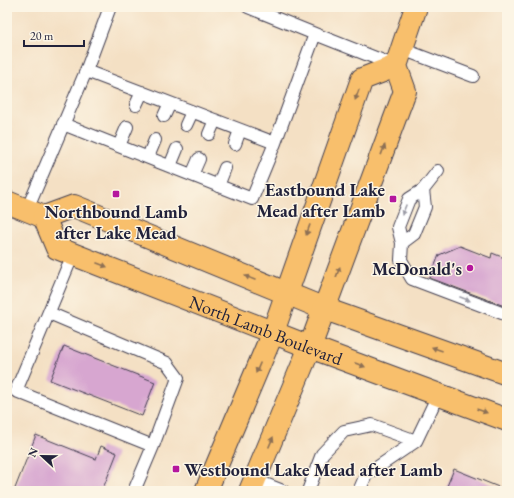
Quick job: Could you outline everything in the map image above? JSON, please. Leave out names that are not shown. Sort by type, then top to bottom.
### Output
[{"type":"main road","points":[[252,485],[310,347],[405,91],[399,58],[416,7]]},
{"type":"main road","points":[[206,491],[273,332],[362,79],[399,58]]},
{"type":"main road","points":[[7,202],[35,214],[74,206],[286,293],[507,374]]},
{"type":"main road","name":"North Lamb Boulevard","points":[[35,214],[57,248],[310,347],[507,420]]},
{"type":"lane","points":[[35,214],[63,124],[86,71],[110,7]]},
{"type":"lane","points":[[248,7],[315,34],[399,58],[473,76]]},
{"type":"lane","points":[[63,124],[252,199],[275,143],[315,34]]},
{"type":"lane","points":[[86,71],[275,143]]},
{"type":"lane","points":[[136,105],[142,92]]},
{"type":"lane","points":[[164,116],[170,103]]},
{"type":"lane","points":[[186,125],[192,112]]},
{"type":"lane","points":[[209,134],[215,120]]},
{"type":"lane","points":[[119,146],[128,127]]},
{"type":"lane","points":[[235,144],[240,130]]},
{"type":"lane","points":[[148,157],[155,140]]},
{"type":"lane","points":[[170,166],[177,149]]},
{"type":"lane","points":[[192,175],[199,159]]},
{"type":"lane","points":[[218,186],[225,168]]},
{"type":"lane","points":[[438,171],[423,190],[409,199],[398,227],[402,243],[401,260],[412,279],[507,315]]},
{"type":"lane","points":[[402,243],[414,234],[425,207],[423,190]]},
{"type":"lane","points":[[73,254],[16,391],[153,446]]},
{"type":"lane","points":[[49,313],[166,363],[178,378],[153,446],[134,491]]},
{"type":"lane","points":[[359,491],[366,475],[416,441],[438,395]]},
{"type":"lane","points":[[308,491],[322,454],[344,431],[372,425],[416,441]]},
{"type":"lane","points":[[252,485],[283,491]]},
{"type":"building","name":"McDonald's","points":[[460,246],[491,258],[492,253],[507,259],[507,307],[430,278],[439,255]]},
{"type":"building","points":[[64,346],[155,382],[142,416],[50,380]]},
{"type":"building","points":[[36,435],[96,459],[101,446],[117,453],[102,491],[14,491]]},
{"type":"building","points":[[454,469],[506,490],[506,491],[445,491]]},
{"type":"place","name":"Northbound Lamb after Lake Mead","points":[[116,194]]},
{"type":"place","name":"Eastbound Lake Mead after Lamb","points":[[393,199]]},
{"type":"place","name":"McDonald's","points":[[470,268]]},
{"type":"place","name":"Westbound Lake Mead after Lamb","points":[[176,469]]}]
